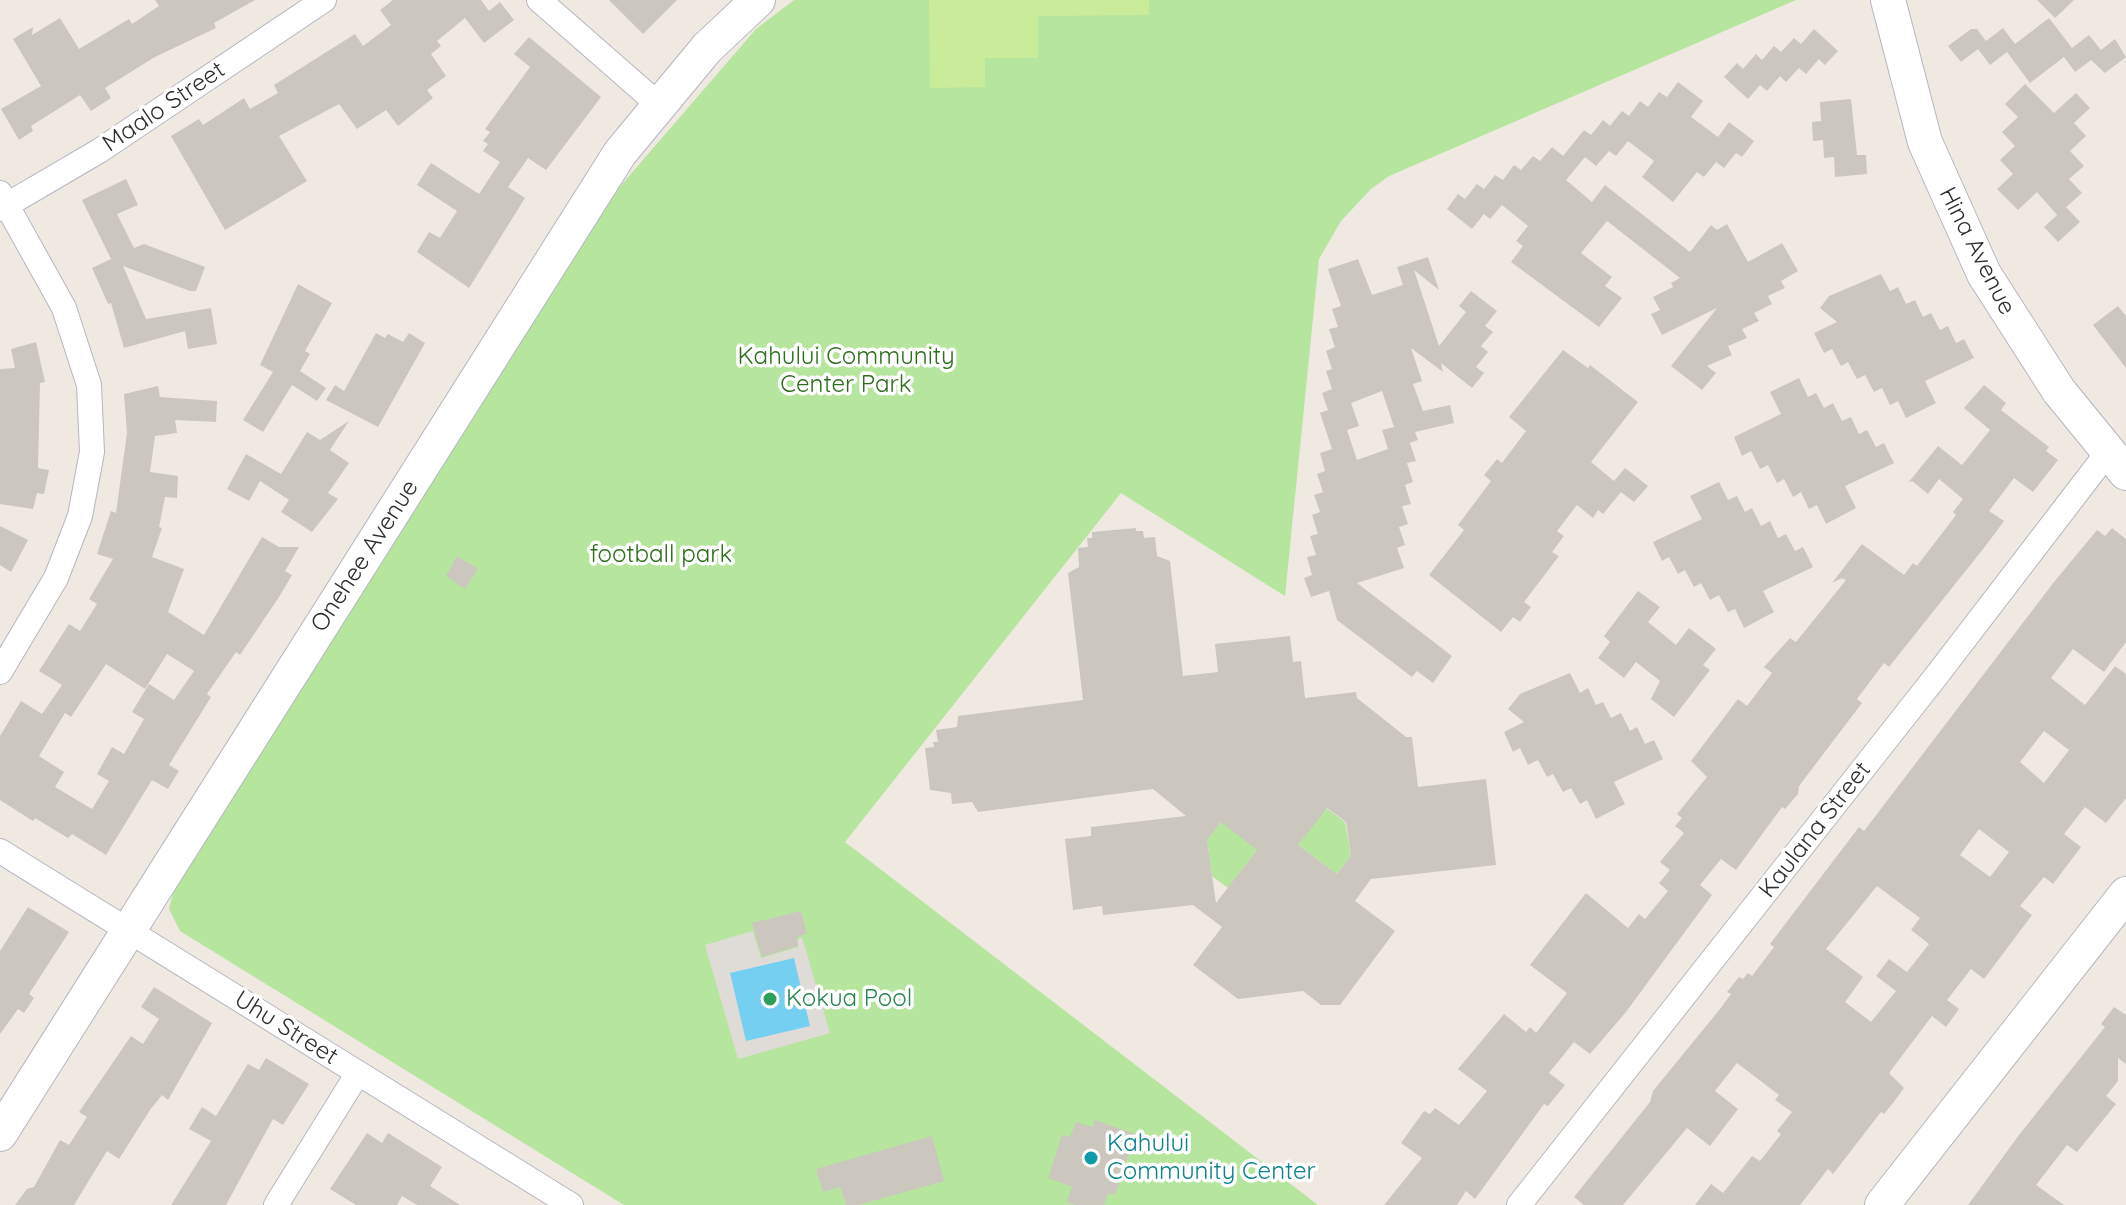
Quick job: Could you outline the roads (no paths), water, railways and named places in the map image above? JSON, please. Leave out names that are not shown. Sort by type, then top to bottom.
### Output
[{"type":"street","name":"Maalo Street","points":[[3,202],[99,151],[324,0]]},
{"type":"street","points":[[539,0],[659,105]]},
{"type":"street","name":"Onehee Avenue","points":[[0,1134],[543,270],[620,153],[707,48],[758,0]]},
{"type":"street","name":"Hina Avenue","points":[[1888,0],[1925,142],[1954,214],[1984,274],[2021,335],[2059,391],[2117,462]]},
{"type":"street","points":[[0,672],[56,578],[80,516],[92,452],[89,385],[64,308],[3,202]]},
{"type":"street","name":"Kaulana Street","points":[[1519,1205],[1937,675],[2117,462]]},
{"type":"street","name":"Uhu Street","points":[[0,851],[571,1205]]},
{"type":"street","points":[[1882,1205],[2126,894]]},
{"type":"street","points":[[276,1205],[358,1073]]},
{"type":"water","name":"Kokua Pool","points":[[794,958],[810,1026],[746,1041],[730,973]]},
{"type":"place","name":"Kokua Pool","points":[[770,999]]},
{"type":"place","name":"Kahului Community Center","points":[[1091,1158]]},
{"type":"park label","name":"Kahului Community Center Park","points":[[846,371]]},
{"type":"park label","name":"football park","points":[[661,555]]}]
